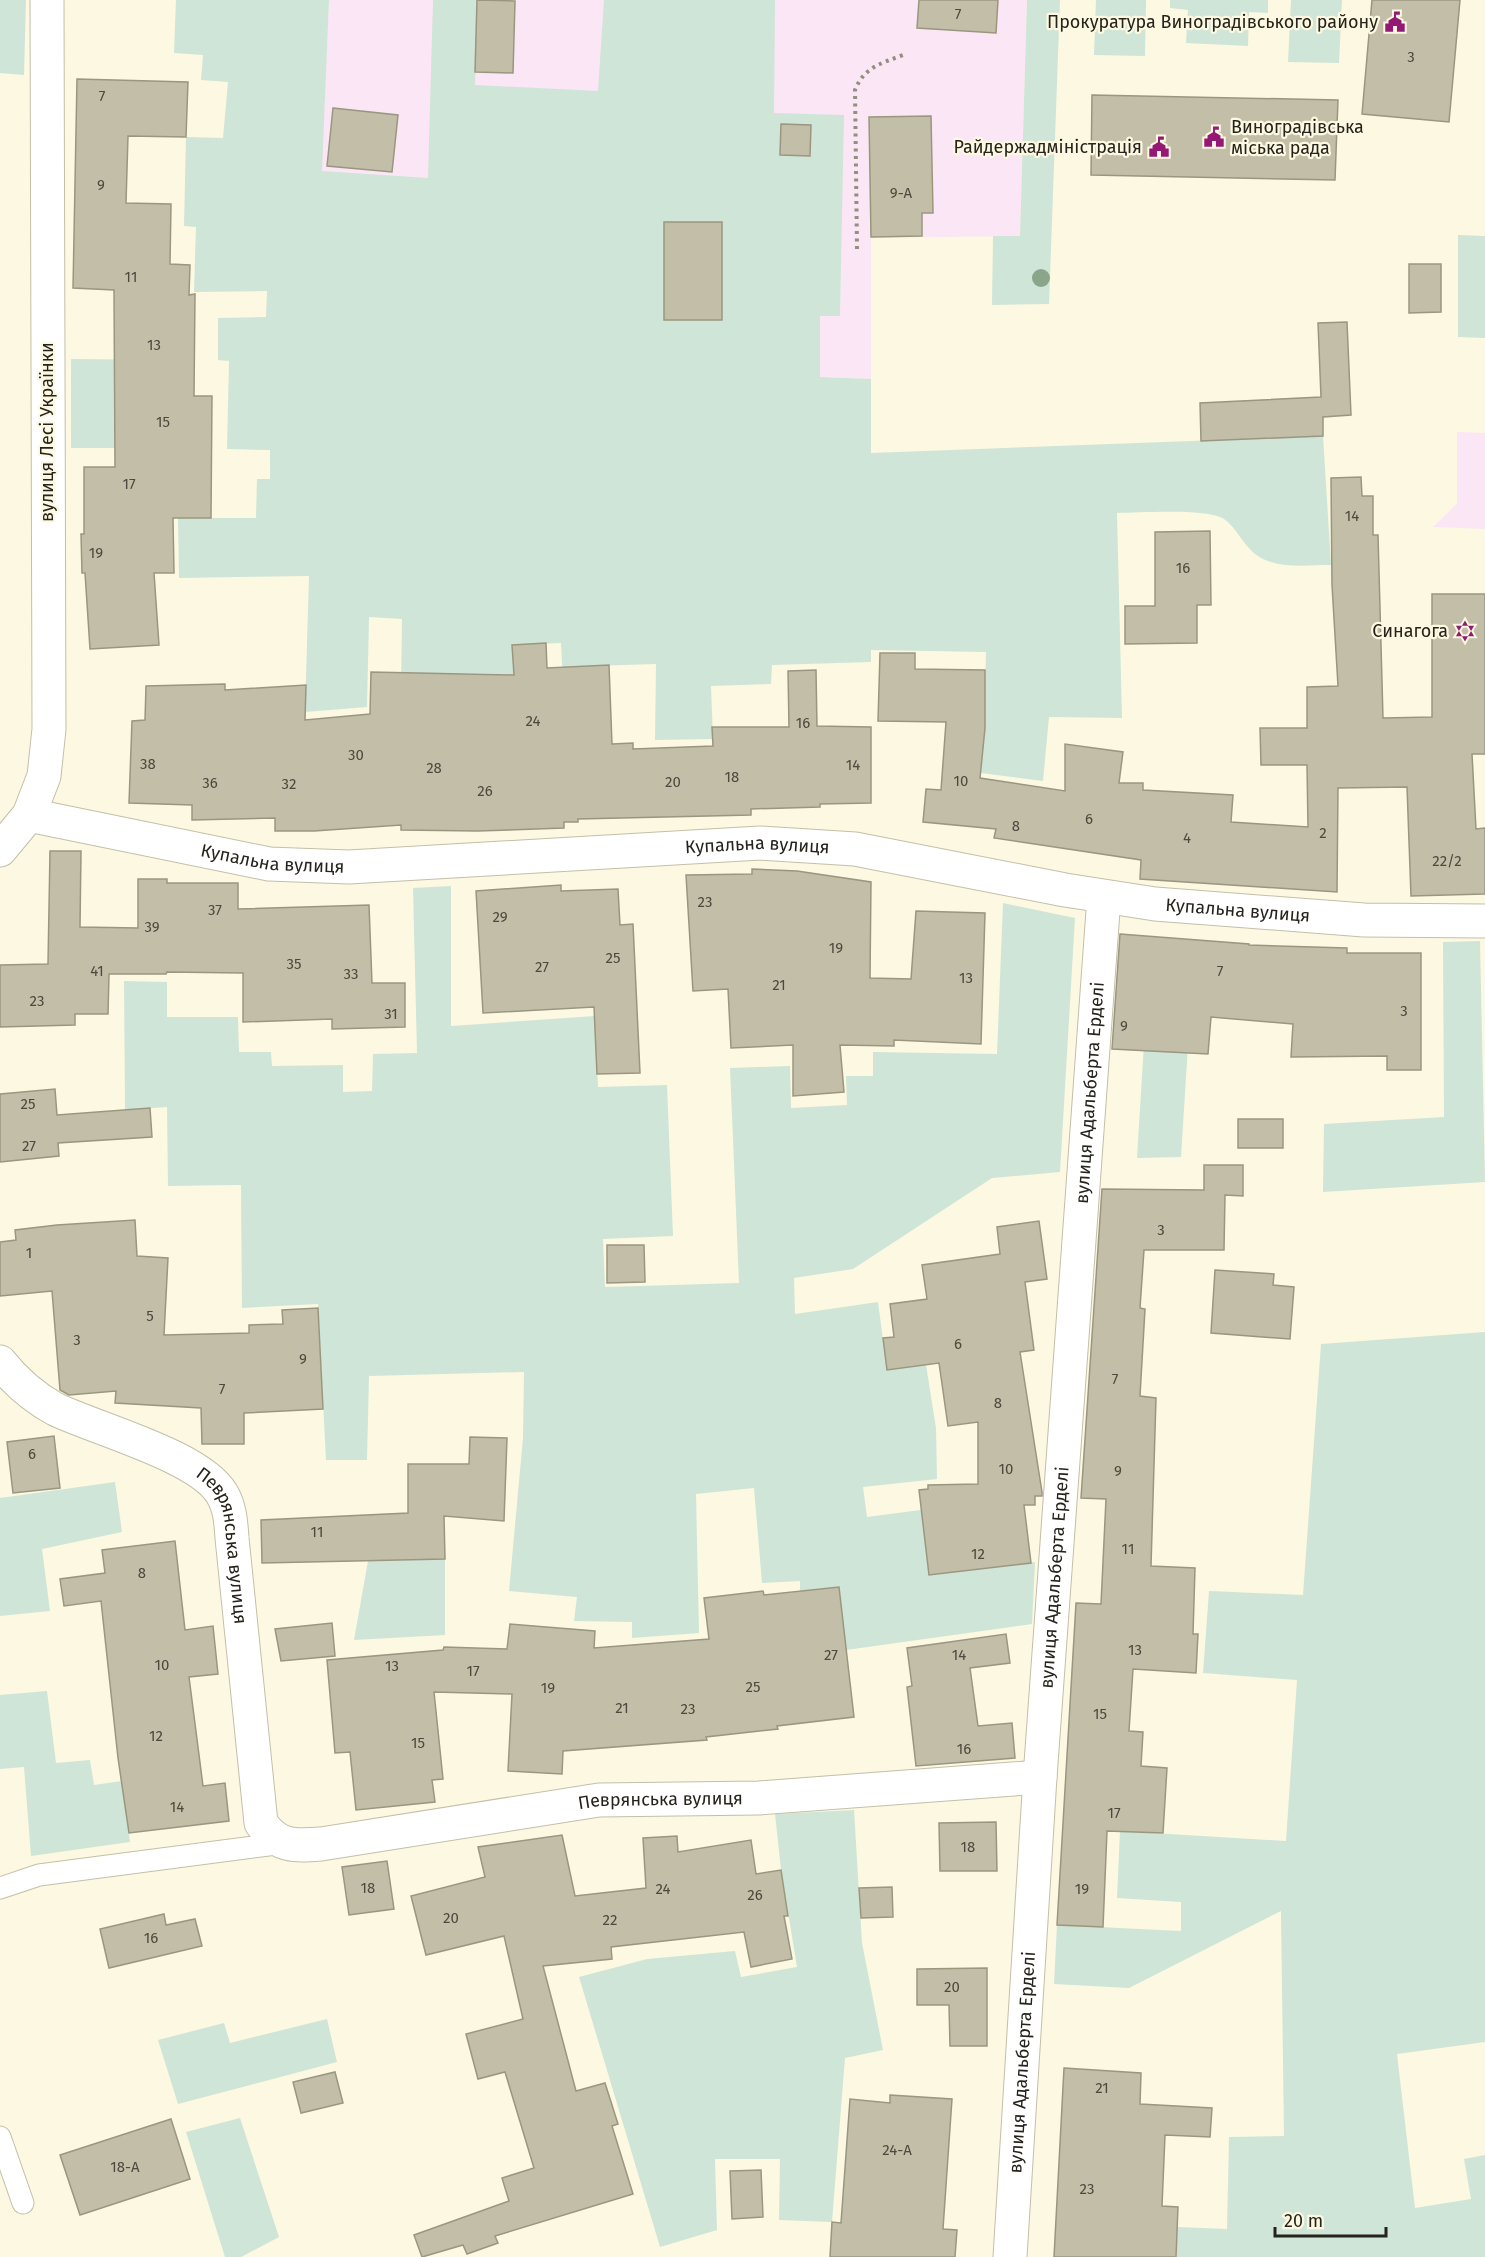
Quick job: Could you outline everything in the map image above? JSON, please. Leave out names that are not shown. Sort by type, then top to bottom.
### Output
[{"type":"street","name":"вулиця Лесі Українки","points":[[0,850],[29,815],[44,776],[49,729],[47,0]]},
{"type":"street","name":"Купальна вулиця","points":[[29,815],[239,859],[299,867],[349,867],[760,843],[855,849],[1104,897],[1193,908],[1364,920],[1485,921]]},
{"type":"street","name":"вулиця Адальберта Ерделі","points":[[1010,2257],[1040,1777],[1104,897]]},
{"type":"street","name":"Певрянська вулиця","points":[[0,1362],[14,1380],[48,1405],[181,1460],[221,1492],[230,1521],[261,1823],[270,1835],[284,1843],[321,1844],[599,1800],[759,1798],[1040,1777]]},
{"type":"lane","name":"Певрянська вулиця","points":[[0,1888],[39,1875],[284,1843]]},
{"type":"lane","points":[[0,2137],[22,2203]]},
{"type":"path","points":[[857,249],[855,90],[859,80],[875,65],[903,55]]},
{"type":"shaded area","points":[[329,0],[1027,0],[1020,236],[871,238],[871,379],[820,377],[820,316],[840,316],[843,115],[722,320],[664,320],[316,289]]},
{"type":"shaded area","points":[[1457,432],[1485,433],[1485,529],[1433,527],[1457,504]]},
{"type":"green space","points":[[0,0],[26,0],[24,75],[0,73]]},
{"type":"green space","points":[[176,0],[329,0],[322,171],[428,178],[433,0],[477,0],[475,85],[598,91],[604,0],[775,0],[774,113],[844,115],[840,316],[820,316],[820,377],[871,379],[871,453],[1323,436],[1331,565],[1297,566],[1265,560],[1248,547],[1228,522],[1203,513],[1117,513],[1122,718],[1049,717],[1043,781],[981,773],[986,652],[871,650],[871,662],[772,665],[771,684],[711,686],[713,739],[655,740],[656,664],[590,666],[567,763],[561,643],[513,645],[514,674],[427,673],[401,690],[402,619],[369,617],[367,707],[305,712],[309,576],[179,578],[178,518],[256,518],[257,479],[270,479],[270,450],[227,449],[229,361],[218,360],[218,318],[266,317],[267,291],[194,292],[196,227],[184,226],[186,137],[223,138],[228,82],[201,80],[203,55],[174,53]],"holes":[[[664,222],[722,222],[722,320],[664,320]]]},
{"type":"green space","points":[[1027,0],[1060,0],[1049,304],[992,305],[993,236],[1020,236]]},
{"type":"green space","points":[[1096,0],[1146,0],[1145,56],[1094,55]]},
{"type":"green space","points":[[1170,0],[1268,0],[1268,13],[1249,12],[1248,46],[1186,43],[1188,10],[1170,8]]},
{"type":"green space","points":[[1291,0],[1342,0],[1339,63],[1288,62]]},
{"type":"green space","points":[[1458,235],[1485,236],[1485,338],[1458,337]]},
{"type":"green space","points":[[71,359],[164,360],[115,448],[71,448]]},
{"type":"green space","points":[[451,886],[451,1026],[595,1016],[598,1087],[667,1085],[673,1236],[603,1239],[605,1287],[739,1283],[730,1068],[790,1066],[791,1108],[847,1105],[846,1076],[873,1076],[873,1052],[997,1054],[1003,903],[1075,918],[1060,1172],[992,1178],[853,1269],[794,1278],[795,1314],[878,1302],[887,1370],[926,1365],[936,1428],[937,1479],[863,1487],[867,1517],[928,1509],[925,1544],[929,1575],[1035,1562],[1032,1624],[846,1650],[838,1587],[800,1591],[800,1581],[762,1583],[754,1488],[696,1494],[699,1633],[632,1638],[632,1622],[574,1621],[577,1597],[509,1591],[523,1438],[524,1372],[369,1376],[367,1460],[326,1460],[318,1304],[242,1308],[241,1185],[168,1186],[167,1107],[125,1110],[124,981],[167,982],[167,1017],[238,1017],[239,1052],[271,1052],[272,1066],[343,1065],[343,1092],[372,1091],[373,1054],[417,1053],[413,888]]},
{"type":"green space","points":[[1480,941],[1485,1182],[1323,1192],[1324,1124],[1444,1117],[1443,942]]},
{"type":"green space","points":[[1147,995],[1191,998],[1181,1157],[1137,1158]]},
{"type":"green space","points":[[1485,1332],[1485,2042],[1397,2054],[1415,2208],[1471,2199],[1464,2159],[1485,2155],[1485,2257],[1177,2257],[1177,2227],[1227,2229],[1229,2137],[1284,2136],[1281,1911],[1129,1988],[1054,1984],[1057,1925],[1181,1931],[1181,1902],[1117,1898],[1120,1831],[1286,1841],[1297,1680],[1203,1673],[1209,1591],[1303,1595],[1321,1344]]},
{"type":"green space","points":[[115,1482],[122,1532],[42,1549],[50,1611],[0,1616],[0,1498]]},
{"type":"green space","points":[[445,1559],[445,1635],[354,1640],[368,1561]]},
{"type":"green space","points":[[47,1691],[56,1763],[90,1760],[94,1785],[122,1781],[130,1842],[31,1856],[24,1767],[0,1769],[0,1695]]},
{"type":"green space","points":[[854,1810],[862,1943],[883,2050],[845,2058],[832,2222],[779,2220],[780,2159],[715,2159],[717,2230],[660,2247],[579,1977],[647,1959],[735,1951],[741,1977],[797,1967],[781,1870],[775,1814]]},
{"type":"green space","points":[[327,2019],[337,2062],[178,2104],[158,2040],[224,2023],[230,2043]]},
{"type":"green space","points":[[240,2118],[279,2237],[241,2257],[225,2257],[186,2132]]},
{"type":"building","points":[[477,0],[515,1],[513,73],[475,72]]},
{"type":"building","points":[[919,0],[998,0],[996,33],[917,28]]},
{"type":"building","points":[[1372,0],[1460,0],[1449,122],[1362,114]]},
{"type":"building","points":[[77,79],[188,82],[186,137],[128,136],[126,203],[171,204],[170,264],[190,265],[189,295],[195,294],[194,396],[212,396],[211,518],[173,518],[174,573],[154,573],[159,645],[90,649],[85,573],[82,573],[84,467],[115,467],[114,290],[73,288]]},
{"type":"building","name":"Виноградівська міська рада","points":[[1092,95],[1338,100],[1335,180],[1091,175]]},
{"type":"building","points":[[333,108],[398,115],[392,172],[327,166]]},
{"type":"building","points":[[931,116],[933,213],[922,213],[922,236],[871,237],[869,117]]},
{"type":"building","points":[[781,124],[811,125],[810,156],[780,155]]},
{"type":"building","points":[[664,222],[722,222],[722,320],[664,320]]},
{"type":"building","points":[[1409,264],[1441,264],[1441,312],[1409,313]]},
{"type":"building","points":[[1347,322],[1351,415],[1323,417],[1323,436],[1201,441],[1200,403],[1321,397],[1318,323]]},
{"type":"building","points":[[1361,477],[1362,496],[1373,496],[1373,535],[1378,535],[1383,718],[1432,717],[1432,594],[1485,594],[1485,754],[1472,754],[1476,829],[1485,828],[1485,894],[1411,896],[1407,787],[1338,788],[1337,892],[1140,879],[1141,860],[994,838],[996,829],[923,822],[926,789],[941,790],[946,722],[878,721],[880,653],[915,653],[915,669],[985,670],[985,728],[980,778],[1065,791],[1065,744],[1123,752],[1119,783],[1143,783],[1143,790],[1233,795],[1231,822],[1308,827],[1307,765],[1261,765],[1260,728],[1307,728],[1307,687],[1338,686],[1332,585],[1331,478]]},
{"type":"building","points":[[1210,531],[1211,605],[1197,605],[1197,643],[1125,644],[1125,606],[1155,606],[1155,532]]},
{"type":"building","points":[[546,643],[547,668],[609,665],[612,744],[633,743],[633,749],[713,746],[712,727],[789,727],[788,671],[816,670],[817,726],[871,727],[871,803],[751,809],[751,815],[578,819],[578,822],[564,822],[564,828],[478,831],[401,830],[401,825],[314,831],[275,831],[275,818],[192,820],[192,805],[129,803],[132,721],[145,720],[146,686],[225,684],[225,690],[306,685],[305,720],[370,714],[371,672],[514,675],[512,645]]},
{"type":"building","points":[[50,851],[81,851],[80,927],[138,928],[138,879],[167,879],[167,883],[238,883],[238,909],[369,905],[372,983],[405,983],[405,1027],[332,1029],[332,1019],[243,1022],[243,973],[167,972],[166,974],[109,974],[108,1014],[75,1014],[75,1025],[0,1027],[0,965],[48,964]]},
{"type":"building","points":[[752,869],[797,871],[871,882],[870,978],[911,979],[916,911],[985,913],[981,1044],[894,1040],[894,1046],[840,1045],[844,1092],[793,1096],[793,1045],[731,1048],[728,989],[693,991],[686,875],[752,874]]},
{"type":"building","points":[[561,885],[561,891],[618,889],[620,925],[633,924],[640,1073],[597,1074],[594,1007],[483,1013],[476,891]]},
{"type":"building","points":[[1120,934],[1249,945],[1347,948],[1347,953],[1421,953],[1421,1070],[1387,1070],[1387,1056],[1291,1057],[1293,1024],[1211,1017],[1208,1054],[1112,1049]]},
{"type":"building","points":[[55,1089],[57,1115],[150,1108],[152,1137],[58,1143],[59,1156],[0,1162],[0,1094]]},
{"type":"building","points":[[1238,1119],[1283,1119],[1283,1148],[1238,1148]]},
{"type":"building","points":[[1204,1165],[1243,1165],[1243,1196],[1225,1195],[1224,1250],[1144,1250],[1140,1308],[1145,1309],[1140,1396],[1156,1398],[1151,1566],[1195,1568],[1193,1634],[1198,1634],[1196,1673],[1133,1669],[1129,1731],[1143,1732],[1141,1766],[1167,1768],[1163,1833],[1107,1831],[1103,1927],[1057,1925],[1076,1603],[1101,1604],[1106,1499],[1081,1498],[1102,1189],[1204,1190]]},
{"type":"building","points":[[135,1220],[137,1256],[168,1258],[164,1335],[249,1333],[249,1325],[283,1324],[282,1310],[318,1308],[323,1409],[244,1413],[244,1444],[202,1444],[201,1408],[115,1403],[116,1391],[69,1395],[60,1390],[52,1291],[0,1296],[0,1242],[16,1240],[15,1230]]},
{"type":"building","points":[[1039,1221],[1047,1279],[1025,1282],[1034,1350],[1020,1352],[1042,1492],[1042,1496],[1035,1496],[1035,1505],[1024,1505],[1031,1563],[929,1575],[919,1490],[928,1489],[928,1485],[978,1484],[978,1422],[948,1426],[939,1363],[887,1370],[883,1338],[894,1337],[890,1304],[927,1299],[922,1265],[1000,1254],[997,1227]]},
{"type":"building","points":[[607,1245],[644,1245],[645,1282],[607,1283]]},
{"type":"building","points":[[1215,1270],[1274,1274],[1273,1285],[1294,1287],[1290,1339],[1211,1333]]},
{"type":"building","points":[[54,1436],[60,1488],[13,1493],[7,1442]]},
{"type":"building","points":[[470,1437],[507,1438],[504,1521],[444,1516],[445,1559],[262,1563],[261,1520],[408,1513],[408,1464],[469,1464]]},
{"type":"building","points":[[175,1541],[185,1630],[213,1626],[218,1674],[189,1677],[203,1786],[225,1783],[229,1821],[129,1833],[118,1758],[101,1601],[64,1606],[60,1579],[105,1573],[102,1550]]},
{"type":"building","points":[[839,1587],[854,1717],[706,1737],[707,1740],[563,1751],[562,1774],[508,1771],[512,1694],[434,1692],[443,1779],[432,1780],[435,1802],[356,1810],[350,1752],[335,1753],[327,1660],[443,1650],[444,1647],[507,1649],[510,1624],[595,1631],[594,1648],[709,1639],[704,1598],[763,1591],[764,1595]]},
{"type":"building","points":[[332,1623],[335,1656],[281,1661],[275,1629]]},
{"type":"building","points":[[1006,1634],[1010,1663],[970,1668],[978,1726],[1012,1723],[1015,1758],[916,1766],[907,1687],[912,1686],[907,1648]]},
{"type":"building","points":[[996,1822],[997,1871],[940,1871],[939,1823]]},
{"type":"building","points":[[562,1835],[575,1896],[646,1888],[643,1838],[677,1836],[678,1852],[751,1840],[756,1874],[781,1870],[788,1916],[784,1916],[792,1959],[751,1967],[744,1932],[611,1947],[612,1959],[543,1966],[576,2091],[605,2083],[618,2124],[612,2126],[633,2194],[495,2236],[498,2243],[467,2254],[463,2245],[422,2257],[414,2235],[509,2201],[502,2178],[534,2168],[505,2072],[478,2079],[466,2034],[523,2019],[504,1936],[426,1955],[411,1896],[485,1877],[478,1847]]},
{"type":"building","points":[[387,1861],[394,1909],[349,1915],[342,1867]]},
{"type":"building","points":[[892,1887],[893,1917],[861,1918],[859,1888]]},
{"type":"building","points":[[164,1914],[166,1925],[195,1919],[202,1946],[109,1968],[100,1929]]},
{"type":"building","points":[[987,1968],[987,2046],[950,2046],[949,2005],[917,2005],[917,1969]]},
{"type":"building","points":[[1064,2068],[1141,2073],[1140,2104],[1212,2108],[1210,2137],[1165,2135],[1162,2206],[1178,2207],[1176,2257],[1054,2257]]},
{"type":"building","points":[[335,2072],[343,2103],[301,2113],[293,2082]]},
{"type":"building","points":[[890,2095],[952,2099],[943,2229],[957,2230],[955,2257],[830,2257],[832,2222],[841,2223],[850,2099],[890,2103]]},
{"type":"building","points":[[171,2119],[190,2179],[80,2215],[60,2155]]},
{"type":"building","points":[[761,2170],[763,2217],[732,2219],[730,2171]]},
{"type":"place","name":"Прокуратура Виноградівського району","points":[[1395,22]]},
{"type":"place","name":"Виноградівська міська рада","points":[[1214,137]]},
{"type":"place","name":"Райдержадміністрація","points":[[1159,147]]},
{"type":"place","name":"Синагога","points":[[1465,631]]}]
